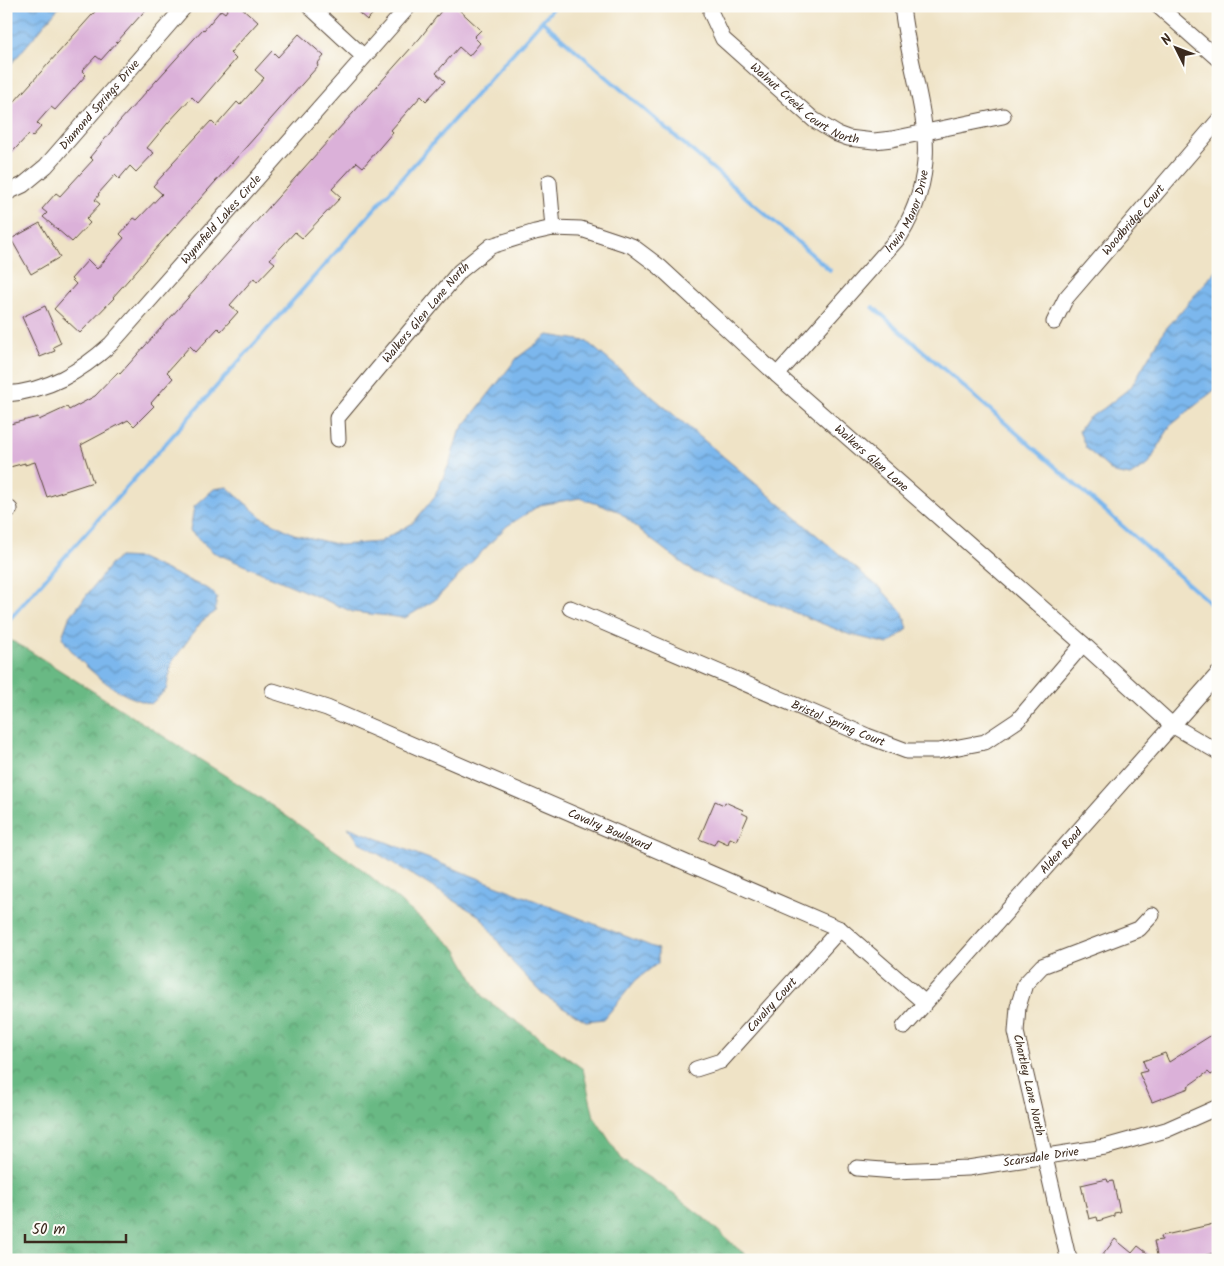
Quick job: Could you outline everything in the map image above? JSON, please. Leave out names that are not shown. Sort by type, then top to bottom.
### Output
[{"type":"street","name":"Diamond Springs Drive","points":[[6,193],[23,185],[46,166],[185,6]]},
{"type":"street","points":[[309,6],[364,56]]},
{"type":"street","name":"Wynnfield Lakes Circle","points":[[6,394],[42,387],[70,375],[84,367],[111,344],[409,6]]},
{"type":"street","name":"Irwin Manor Drive","points":[[777,375],[900,236],[922,184],[926,156],[926,132],[902,6]]},
{"type":"street","points":[[1158,6],[1218,59]]},
{"type":"street","name":"Walnut Creek Court North","points":[[711,13],[723,38],[814,120],[837,134],[848,138],[874,141],[1003,116]]},
{"type":"street","name":"Woodbridge Court","points":[[1054,322],[1066,298],[1218,121]]},
{"type":"street","points":[[548,182],[553,228]]},
{"type":"street","name":"Walkers Glen Lane","points":[[553,228],[581,229],[632,246],[660,267],[777,375],[1083,644],[1172,725],[1218,752]]},
{"type":"street","name":"Walkers Glen Lane North","points":[[338,438],[337,418],[460,271],[491,246],[553,228]]},
{"type":"street","name":"Bristol Spring Court","points":[[570,608],[867,736],[907,751],[938,751],[985,742],[1018,720],[1083,644]]},
{"type":"street","name":"Alden Road","points":[[904,1026],[1218,674]]},
{"type":"street","name":"Cavalry Boulevard","points":[[273,691],[327,708],[840,929],[925,1003]]},
{"type":"street","name":"Chartley Lane North","points":[[1070,1260],[1016,1032],[1018,1007],[1025,984],[1042,966],[1139,929],[1152,915]]},
{"type":"street","name":"Cavalry Court","points":[[696,1069],[721,1061],[840,929]]},
{"type":"street","name":"Scarsdale Drive","points":[[857,1168],[896,1170],[968,1168],[1105,1147],[1166,1130],[1218,1107]]},
{"type":"green space","points":[[6,638],[25,648],[265,801],[363,870],[456,949],[484,998],[583,1069],[594,1117],[623,1161],[668,1190],[753,1260],[6,1260]]},
{"type":"water","points":[[6,6],[60,6],[6,70]]},
{"type":"water","points":[[1218,268],[1218,387],[1170,426],[1148,465],[1130,476],[1114,473],[1086,448],[1079,431],[1087,419],[1131,387],[1164,331]]},
{"type":"water","points":[[548,335],[586,341],[882,590],[903,613],[908,629],[888,644],[848,634],[694,572],[618,511],[580,498],[540,505],[507,526],[435,600],[405,618],[353,612],[213,552],[190,531],[194,507],[214,489],[227,487],[261,517],[294,534],[340,545],[379,542],[413,523],[435,496],[450,462],[459,432],[517,358]]},
{"type":"water","points":[[119,557],[140,558],[210,590],[217,597],[215,612],[202,621],[172,662],[166,690],[151,704],[125,695],[106,682],[73,653],[62,637],[69,618],[110,565]]},
{"type":"water","points":[[348,827],[658,949],[658,963],[636,980],[604,1019],[586,1021],[545,996],[513,963],[481,917],[359,842]]},
{"type":"building","points":[[100,6],[149,6],[101,60],[96,56],[82,71],[86,75],[73,90],[55,110],[51,107],[37,123],[41,127],[32,137],[29,134],[6,159],[6,111]]},
{"type":"building","points":[[230,6],[240,6],[258,22],[230,53],[236,59],[198,103],[192,97],[167,124],[147,148],[154,153],[136,172],[130,166],[119,179],[115,175],[98,194],[95,200],[100,204],[86,219],[90,223],[72,242],[43,217],[47,213],[42,209],[56,193],[60,196],[93,160],[90,157],[119,122],[221,10],[225,13]]},
{"type":"building","points":[[351,6],[380,6],[367,20]]},
{"type":"building","points":[[445,6],[455,6],[481,30],[474,37],[480,43],[469,56],[459,47],[436,73],[445,81],[426,101],[421,96],[391,130],[393,132],[363,167],[357,162],[332,189],[341,197],[302,238],[295,232],[270,259],[275,263],[257,282],[254,278],[230,305],[238,312],[221,331],[218,328],[196,352],[190,346],[167,372],[173,378],[151,403],[154,406],[134,426],[128,420],[81,445],[93,482],[47,497],[35,462],[6,468],[6,425],[38,417],[39,420],[67,407],[69,410],[95,396],[118,372],[120,374],[420,38]]},
{"type":"building","points":[[299,34],[324,56],[317,64],[318,66],[114,298],[80,333],[54,309],[76,284],[71,279],[88,260],[97,269],[124,238],[120,234],[134,218],[137,220],[162,194],[153,186],[172,163],[211,121],[216,126],[237,102],[240,105],[264,78],[255,70],[272,51],[278,57]]},
{"type":"building","points":[[40,223],[60,257],[31,274],[11,239]]},
{"type":"building","points":[[45,306],[61,343],[53,347],[55,351],[40,357],[22,317]]},
{"type":"building","points":[[715,801],[724,805],[725,802],[743,810],[742,813],[748,816],[737,841],[730,838],[728,844],[717,839],[714,845],[699,839]]},
{"type":"building","points":[[1218,1031],[1218,1071],[1211,1075],[1208,1072],[1188,1086],[1189,1088],[1152,1102],[1139,1073],[1147,1071],[1143,1061],[1165,1053],[1169,1062]]},
{"type":"building","points":[[1107,1179],[1108,1182],[1113,1181],[1120,1212],[1098,1221],[1097,1217],[1089,1219],[1081,1185]]},
{"type":"building","points":[[1218,1223],[1218,1252],[1195,1258],[1195,1260],[1158,1260],[1154,1241],[1162,1240],[1161,1236]]},
{"type":"building","points":[[1115,1239],[1132,1253],[1138,1246],[1156,1260],[1099,1260]]},
{"type":"waterway","points":[[6,623],[555,6]]},
{"type":"waterway","points":[[542,21],[830,270]]},
{"type":"waterway","points":[[873,307],[1218,610]]}]
